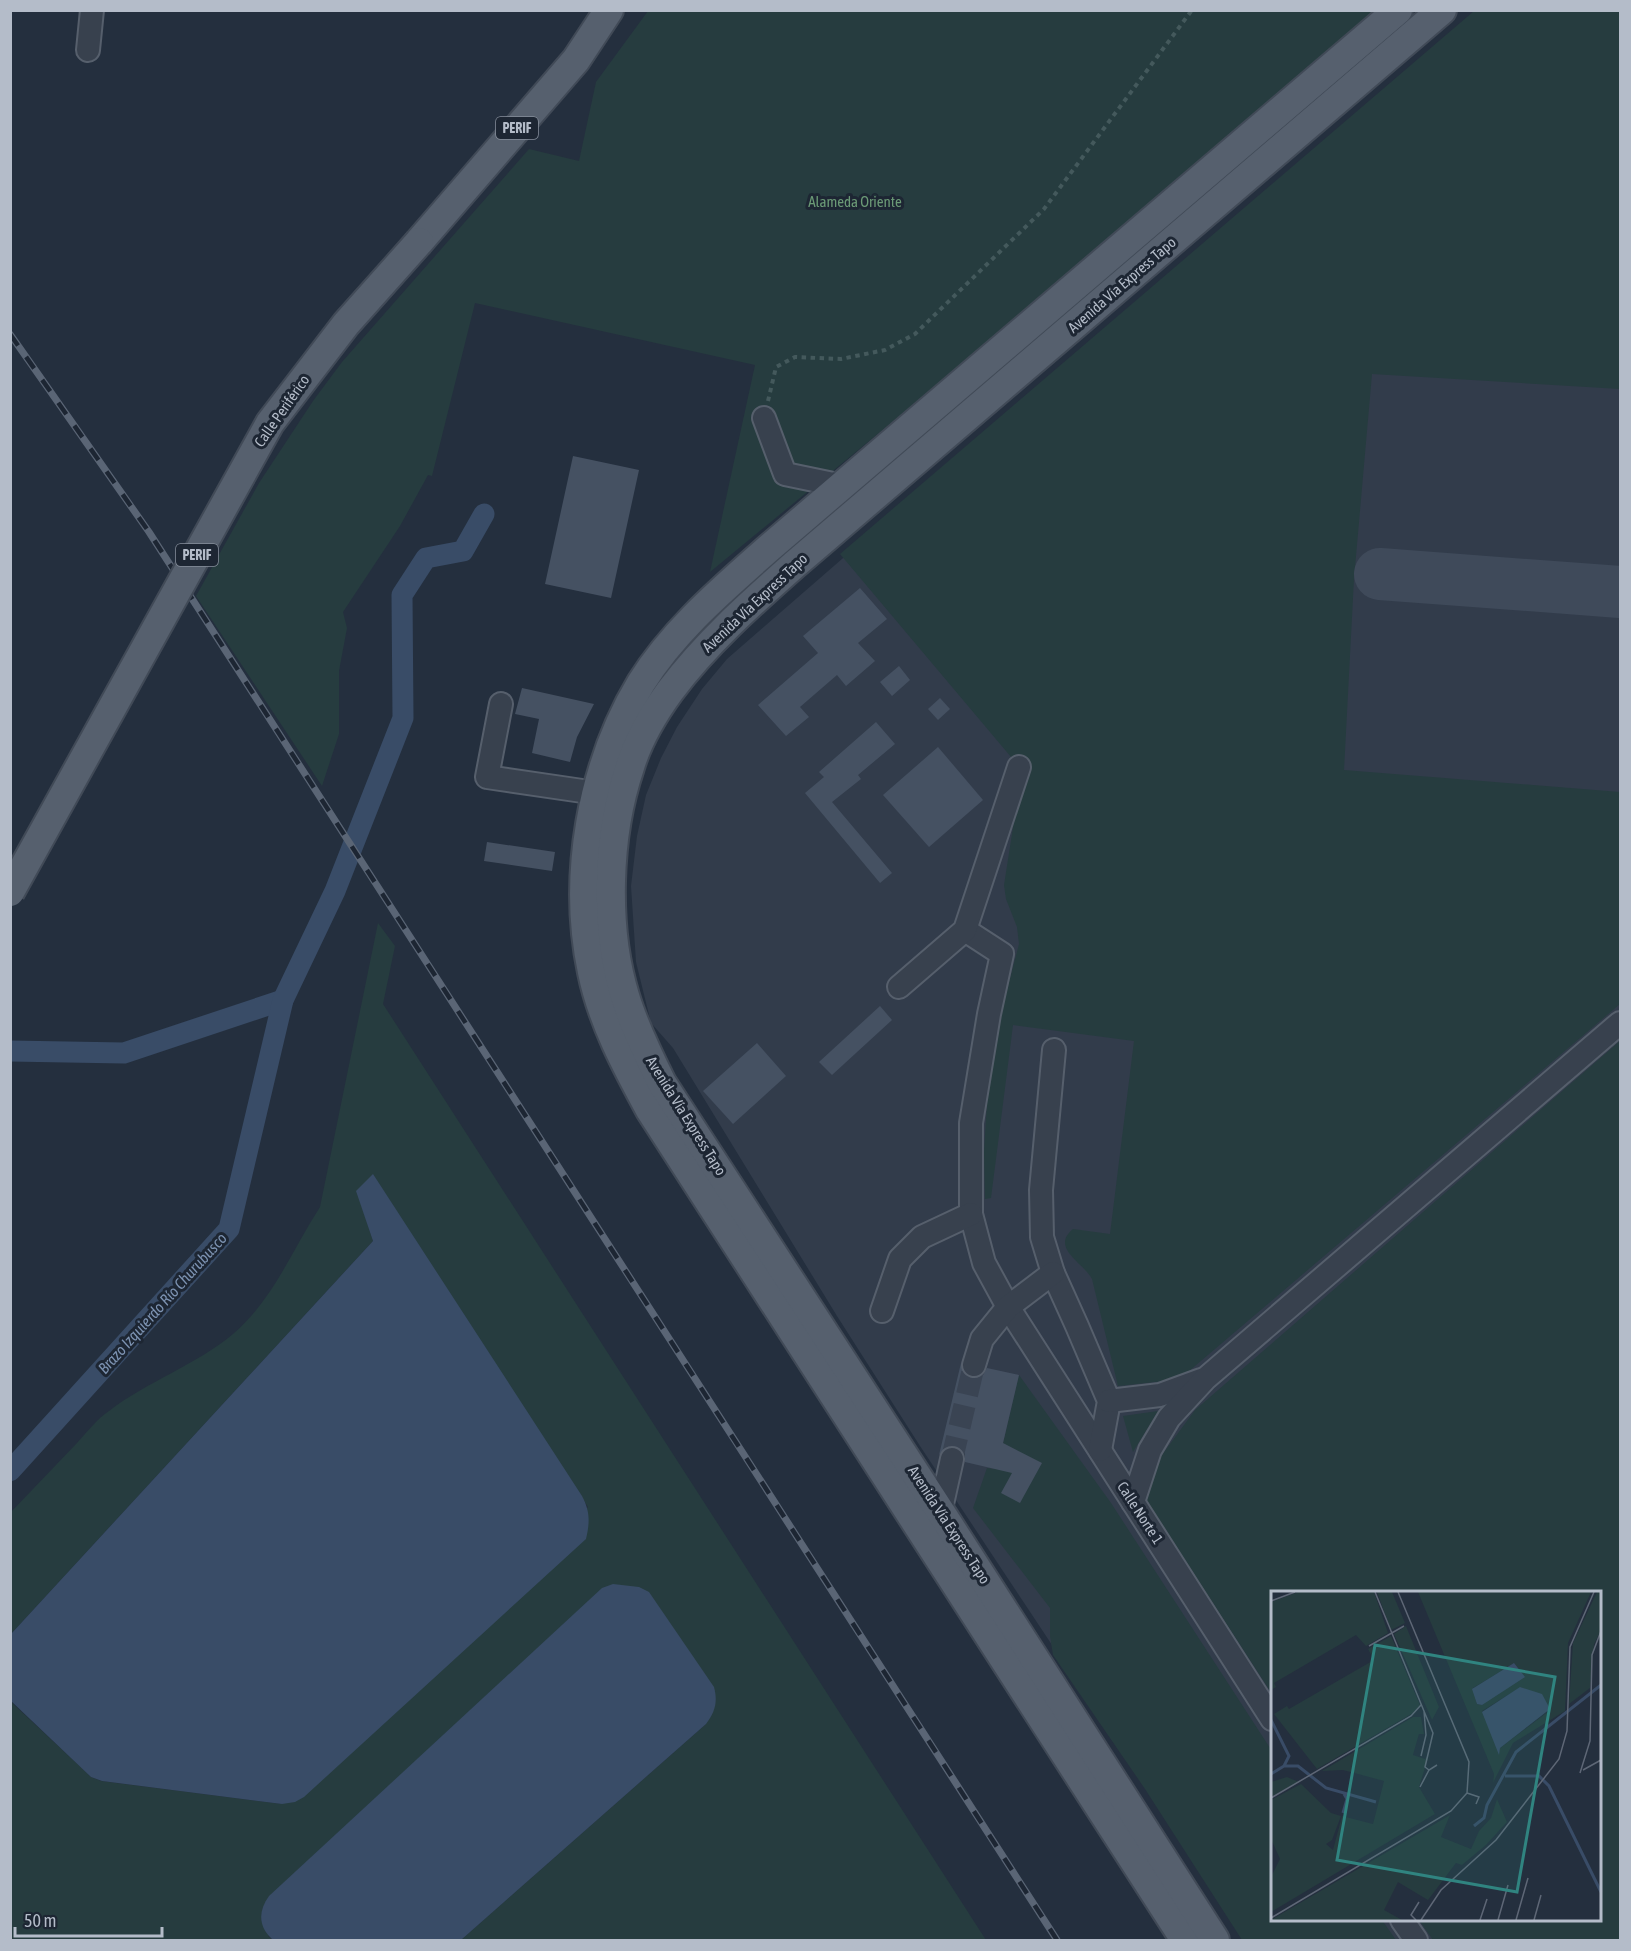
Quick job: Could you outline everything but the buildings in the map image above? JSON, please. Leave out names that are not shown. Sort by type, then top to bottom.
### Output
[{"type":"main road","name":"Calle Periférico","points":[[10,892],[270,423],[346,324],[576,60],[609,10]]},
{"type":"main road","name":"Avenida Vía Express Tapo","points":[[1185,1941],[650,1110],[625,1065],[605,1017],[592,973],[587,936],[585,888],[589,833],[603,766],[621,722],[642,682],[674,639],[707,604],[769,548],[1398,10]]},
{"type":"main road","name":"Avenida Vía Express Tapo","points":[[1215,1941],[940,1510],[662,1083],[641,1042],[624,994],[615,950],[612,918],[613,849],[619,810],[630,766],[648,725],[697,658],[737,616],[1442,10]]},
{"type":"street","points":[[88,50],[92,10]]},
{"type":"street","points":[[764,418],[785,474],[843,486]]},
{"type":"street","points":[[501,704],[487,777],[596,794]]},
{"type":"street","points":[[899,987],[965,930],[1019,767]]},
{"type":"street","name":"Calle Norte 1","points":[[965,930],[1002,954],[988,1014],[971,1123],[971,1214],[984,1263],[1008,1307],[1271,1717]]},
{"type":"street","points":[[1132,1502],[1150,1450],[1169,1418],[1205,1379],[1620,1023]]},
{"type":"street","points":[[1054,1050],[1041,1190],[1042,1237],[1053,1273],[1109,1401],[1100,1450]]},
{"type":"street","points":[[882,1311],[900,1258],[922,1237],[971,1214]]},
{"type":"street","points":[[974,1365],[982,1339],[1008,1307],[1053,1273]]},
{"type":"street","points":[[1109,1401],[1160,1395],[1205,1379]]},
{"type":"street","points":[[933,1548],[952,1460]]},
{"type":"street","points":[[1403,1921],[1416,1941]]},
{"type":"path","points":[[764,418],[776,367],[795,357],[841,359],[885,350],[915,334],[1044,209],[1192,10]]},
{"type":"shaded area","points":[[1620,11],[1620,1940],[1244,1940],[1129,1761],[920,1446],[837,1316],[673,1048],[651,1023],[636,962],[631,886],[637,836],[646,795],[661,758],[677,727],[702,689],[727,659],[850,552]]},
{"type":"green space","name":"Alameda Oriente","points":[[648,11],[1379,11],[885,428],[710,572],[755,365],[475,303],[432,476],[428,475],[400,526],[343,612],[347,628],[339,671],[339,734],[322,786],[196,596],[259,483],[313,401],[342,362],[529,149],[579,161],[596,82]]},
{"type":"green space","points":[[1474,11],[1620,11],[1620,389],[1372,374],[1354,579],[1344,770],[1620,792],[1620,1004],[1188,1372],[1165,1381],[1118,1386],[1092,1279],[1070,1255],[1065,1242],[1073,1229],[1110,1234],[1134,1041],[1013,1025],[991,1198],[985,1199],[984,1152],[989,1069],[995,1036],[1019,944],[1017,927],[1006,899],[1004,885],[1022,770],[840,554]]},
{"type":"green space","points":[[378,923],[395,946],[383,1004],[986,1940],[461,1940],[706,1724],[268,1936],[273,1940],[11,1940],[10,1701],[91,1777],[101,1781],[282,1804],[588,1507],[373,1175],[357,1191],[373,1241],[11,1634],[11,1512],[105,1414],[124,1400],[204,1355],[247,1321],[271,1290],[320,1207]]},
{"type":"green space","points":[[1620,1041],[1620,1940],[1433,1940],[1420,1921],[1601,1921],[1601,1591],[1271,1591],[1271,1692],[1142,1494],[1159,1459],[1195,1410]]},
{"type":"green space","points":[[1019,1375],[1111,1503],[1271,1749],[1271,1921],[1383,1921],[1396,1940],[1242,1940],[1145,1789],[1053,1655],[1050,1608],[973,1508],[987,1468],[997,1469]]},
{"type":"green space","points":[[1158,1411],[1133,1452],[1123,1416]]},
{"type":"water","points":[[373,1174],[582,1496],[588,1517],[586,1539],[304,1797],[295,1802],[282,1804],[102,1781],[91,1777],[11,1701],[11,1634],[373,1241],[356,1191]]},
{"type":"water","points":[[613,1584],[639,1587],[649,1592],[714,1687],[715,1707],[706,1724],[461,1940],[273,1940],[264,1930],[261,1919],[263,1907],[269,1896],[602,1588]]},
{"type":"waterway","name":"Brazo Izquierdo Río Churubusco","points":[[10,1471],[229,1229],[283,1000],[335,891],[403,718],[402,595],[426,558],[463,551],[484,514]]},
{"type":"waterway","points":[[10,1051],[124,1053],[283,1000]]},
{"type":"taxiway","points":[[1380,574],[1620,592]]},
{"type":"tunnel","points":[[952,1459],[974,1365]]},
{"type":"railway","points":[[10,334],[149,532],[1057,1940]]}]
